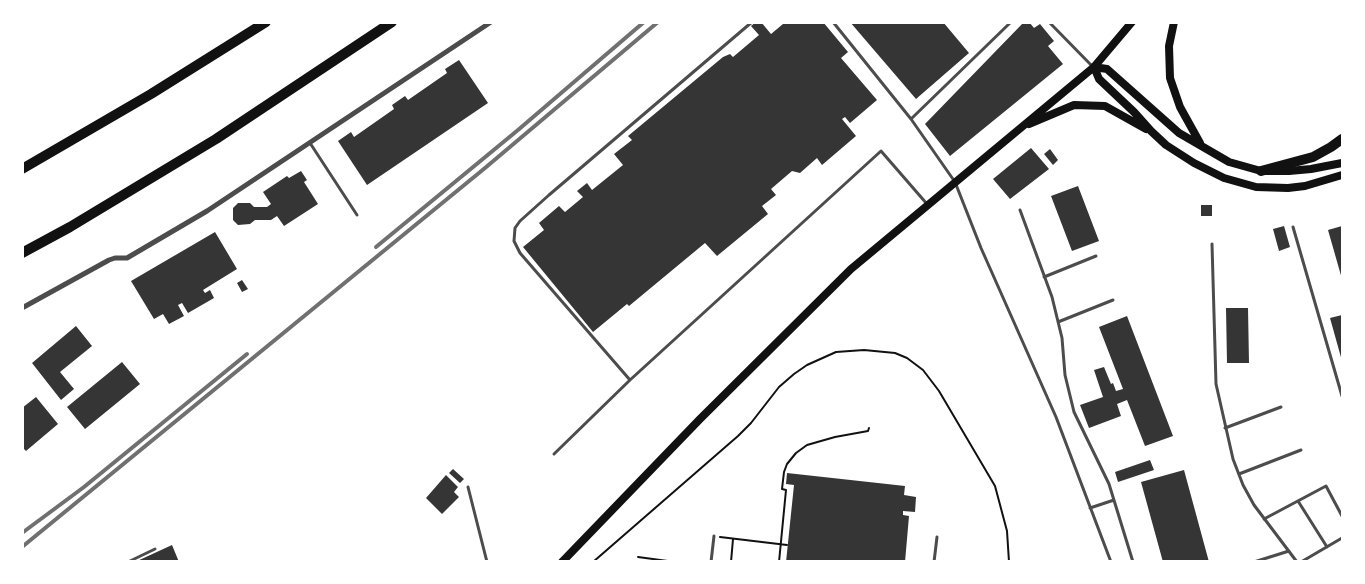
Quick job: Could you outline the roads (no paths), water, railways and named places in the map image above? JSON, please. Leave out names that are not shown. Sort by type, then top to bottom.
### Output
[{"type":"highway","points":[[22,169],[152,94],[266,22]]},
{"type":"highway","points":[[22,253],[70,227],[216,139],[392,22]]},
{"type":"highway","points":[[1262,171],[1313,157],[1342,139]]},
{"type":"main road","points":[[562,562],[802,316],[851,269],[1094,67],[1132,22]]},
{"type":"main road","points":[[1174,22],[1170,36],[1168,57],[1171,83],[1180,107],[1201,145]]},
{"type":"main road","points":[[1094,67],[1100,79],[1151,131],[1173,150],[1224,178],[1256,187],[1288,188],[1305,186],[1342,175]]},
{"type":"main road","points":[[1094,67],[1107,70],[1178,133],[1201,145],[1219,158],[1262,171],[1311,169],[1342,163]]},
{"type":"main road","points":[[1023,126],[1074,105],[1105,106],[1151,131]]},
{"type":"street","points":[[22,308],[108,260],[128,258],[207,211],[491,22]]},
{"type":"lane","points":[[630,380],[520,253],[514,242],[515,228],[520,221],[550,194],[752,22]]},
{"type":"lane","points":[[833,22],[911,119],[955,182],[981,248],[1056,417],[1111,562]]},
{"type":"lane","points":[[911,119],[1011,22]]},
{"type":"lane","points":[[1049,22],[1094,67]]},
{"type":"lane","points":[[310,143],[357,216]]},
{"type":"lane","points":[[554,454],[630,380],[880,151],[927,204]]},
{"type":"lane","points":[[1020,210],[1052,297],[1062,338],[1065,375],[1074,412],[1109,484],[1133,562]]},
{"type":"lane","points":[[1293,227],[1342,395]]},
{"type":"lane","points":[[1212,244],[1216,384],[1225,428],[1239,474],[1254,505],[1297,562]]},
{"type":"lane","points":[[1044,277],[1096,256]]},
{"type":"lane","points":[[1058,322],[1113,300]]},
{"type":"lane","points":[[1225,428],[1281,407]]},
{"type":"lane","points":[[1239,474],[1301,450]]},
{"type":"lane","points":[[1264,519],[1326,486],[1342,516]]},
{"type":"lane","points":[[468,487],[487,562]]},
{"type":"lane","points":[[1090,508],[1114,500]]},
{"type":"lane","points":[[1298,501],[1327,547]]},
{"type":"lane","points":[[711,562],[714,536]]},
{"type":"lane","points":[[934,562],[937,537]]},
{"type":"lane","points":[[1301,562],[1342,538]]},
{"type":"lane","points":[[128,562],[155,549]]},
{"type":"lane","points":[[1254,562],[1289,551]]},
{"type":"railway","points":[[376,247],[518,130],[644,22]]},
{"type":"railway","points":[[22,547],[485,168],[658,22]]},
{"type":"railway","points":[[22,533],[84,487],[247,354]]}]
